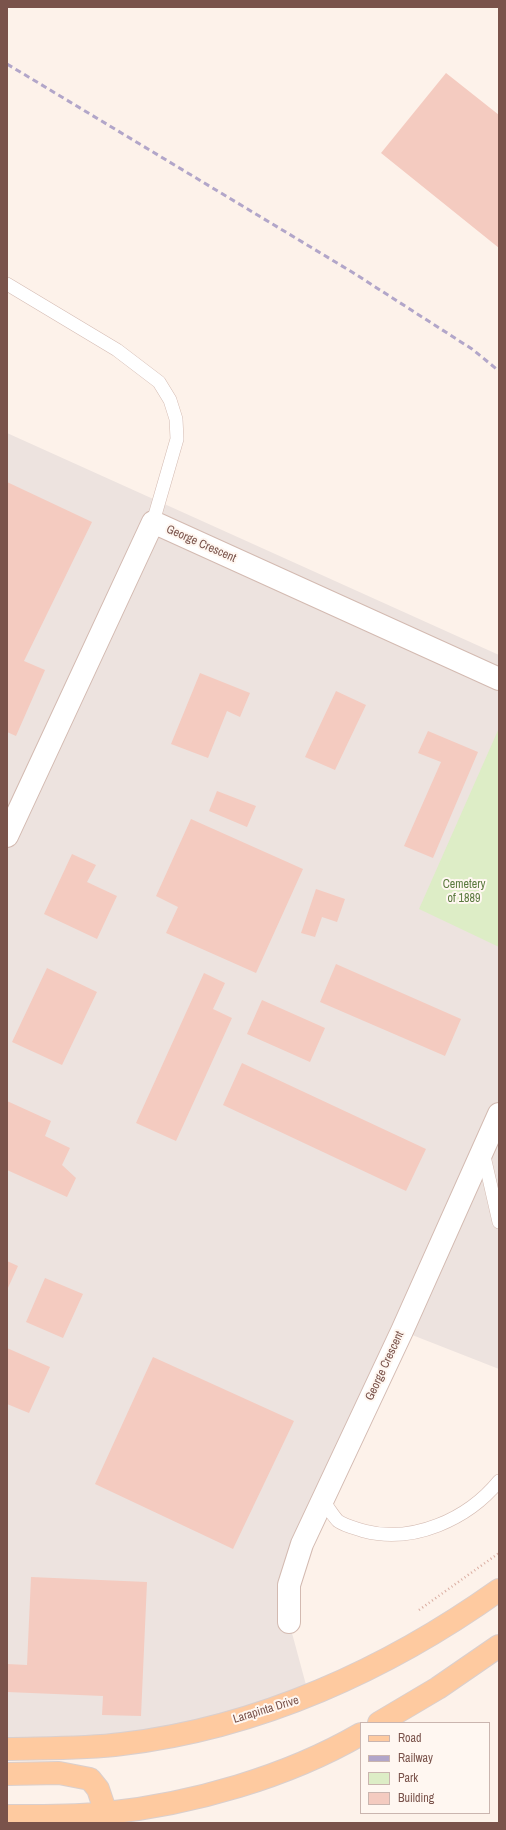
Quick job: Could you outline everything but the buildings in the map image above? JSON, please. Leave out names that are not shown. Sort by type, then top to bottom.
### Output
[{"type":"main road","name":"Larapinta Drive","points":[[7,1749],[121,1744],[184,1734],[263,1712],[309,1696],[381,1662],[450,1623],[499,1590]]},
{"type":"main road","points":[[381,1722],[438,1688],[499,1646]]},
{"type":"main road","points":[[7,1816],[106,1813],[151,1807],[226,1789],[291,1768],[337,1748],[360,1735]]},
{"type":"main road","points":[[7,1774],[59,1773],[90,1779],[98,1789],[106,1813]]},
{"type":"street","name":"George Crescent","points":[[7,836],[153,522],[499,679]]},
{"type":"street","name":"George Crescent","points":[[289,1622],[288,1597],[292,1570],[302,1544],[499,1114]]},
{"type":"lane","points":[[7,284],[117,350],[159,382],[170,400],[176,419],[177,438],[153,522]]},
{"type":"lane","points":[[483,1149],[499,1222]]},
{"type":"lane","points":[[323,1501],[338,1520],[350,1527],[390,1536],[420,1530],[460,1516],[487,1495],[499,1481]]},
{"type":"path","points":[[416,1612],[499,1554]]},
{"type":"shaded area","points":[[7,433],[499,655],[499,1369],[402,1331],[323,1501],[289,1622],[309,1696],[184,1734],[7,1749]]},
{"type":"green space","name":"Cemetery of 1889","points":[[499,728],[499,947],[419,909]]},
{"type":"railway","points":[[7,64],[352,272],[472,349],[499,371]]}]
